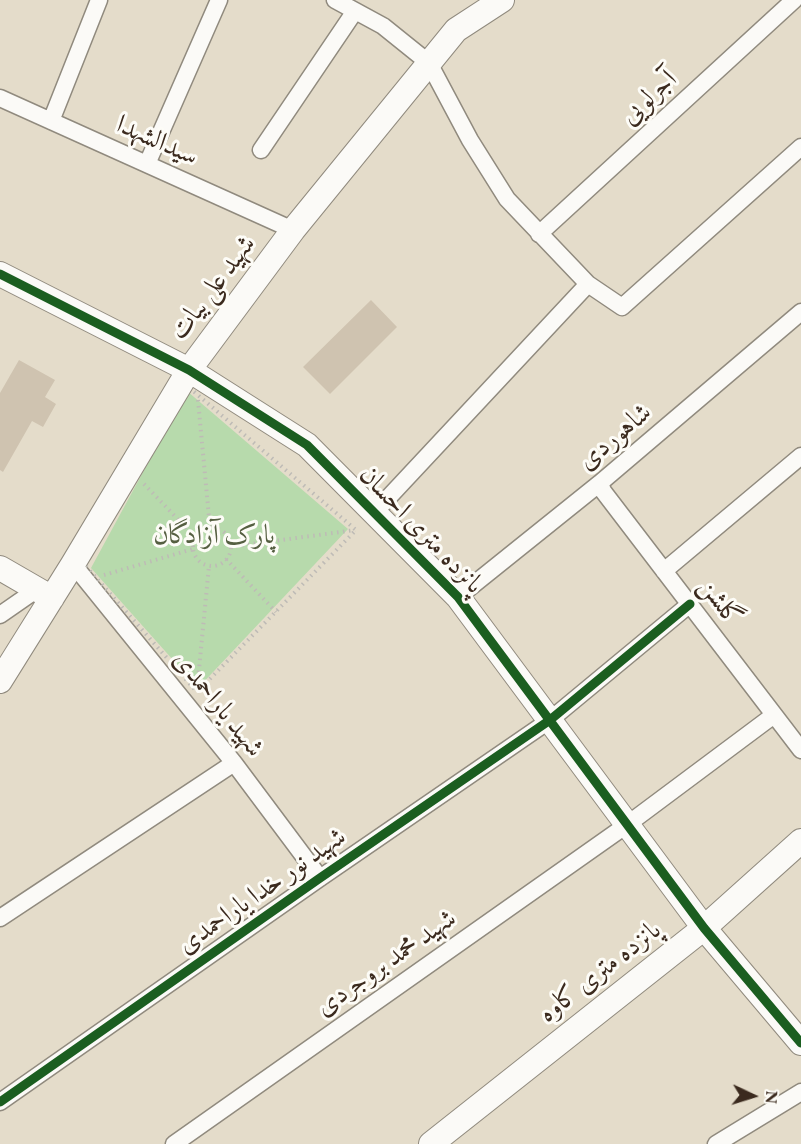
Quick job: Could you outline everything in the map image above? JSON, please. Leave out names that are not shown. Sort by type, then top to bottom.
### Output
[{"type":"street","points":[[51,121],[99,0]]},
{"type":"street","points":[[147,164],[219,0]]},
{"type":"street","points":[[335,0],[383,26],[429,63],[470,140],[501,189],[539,234],[588,284],[622,307],[801,147]]},
{"type":"street","name":"شهید علی بیات","points":[[0,681],[44,594],[73,564],[132,471],[189,370],[293,230],[456,30],[502,0]]},
{"type":"street","name":"آجرلویی","points":[[539,234],[794,0]]},
{"type":"street","points":[[261,150],[355,11]]},
{"type":"street","name":"سیدالشهدا","points":[[0,98],[293,230]]},
{"type":"street","name":"پانزده متری احسان","points":[[0,274],[189,370],[307,445],[458,597],[704,928],[801,1043]]},
{"type":"street","points":[[380,520],[588,284]]},
{"type":"street","name":"شاهوردی","points":[[458,597],[600,483],[801,312]]},
{"type":"street","points":[[664,570],[801,456]]},
{"type":"street","name":"گلشن","points":[[600,483],[603,491],[801,750]]},
{"type":"street","name":"شهید یاراحمدی","points":[[73,564],[234,763],[320,878]]},
{"type":"street","points":[[0,568],[44,594]]},
{"type":"street","points":[[0,615],[44,594]]},
{"type":"street","name":"شهید نور خدا یاراحمدی","points":[[0,1102],[550,720],[690,604]]},
{"type":"street","name":"شهید محمد بروجردی","points":[[174,1144],[628,824],[774,715]]},
{"type":"street","points":[[0,918],[234,763]]},
{"type":"street","name":"پانزده متری کاوه","points":[[431,1144],[704,928],[801,841]]},
{"type":"street","points":[[716,1144],[801,1092]]},
{"type":"path","points":[[197,692],[84,564],[132,471],[185,384],[356,530]]},
{"type":"path","points":[[197,394],[210,528]]},
{"type":"path","points":[[132,471],[195,537]]},
{"type":"path","points":[[230,547],[356,530],[380,520]]},
{"type":"path","points":[[210,528],[216,528],[226,535],[230,547],[226,559],[209,566],[198,560],[193,549],[195,537],[204,529],[210,528]]},
{"type":"path","points":[[197,692],[356,530]]},
{"type":"path","points":[[96,577],[193,549]]},
{"type":"path","points":[[226,559],[276,612]]},
{"type":"path","points":[[194,714],[209,566]]},
{"type":"green space","name":"پارک آزادگان","points":[[187,391],[348,529],[198,688],[91,568]]},
{"type":"building","points":[[371,300],[397,327],[330,394],[303,367]]},
{"type":"building","points":[[19,360],[55,380],[45,397],[56,404],[43,427],[32,421],[3,472],[0,470],[0,393]]},
{"type":"cycle path","points":[[0,274],[189,370],[307,445],[458,597],[704,928],[801,1043]]},
{"type":"cycle path","points":[[0,1102],[550,720],[690,604]]}]
